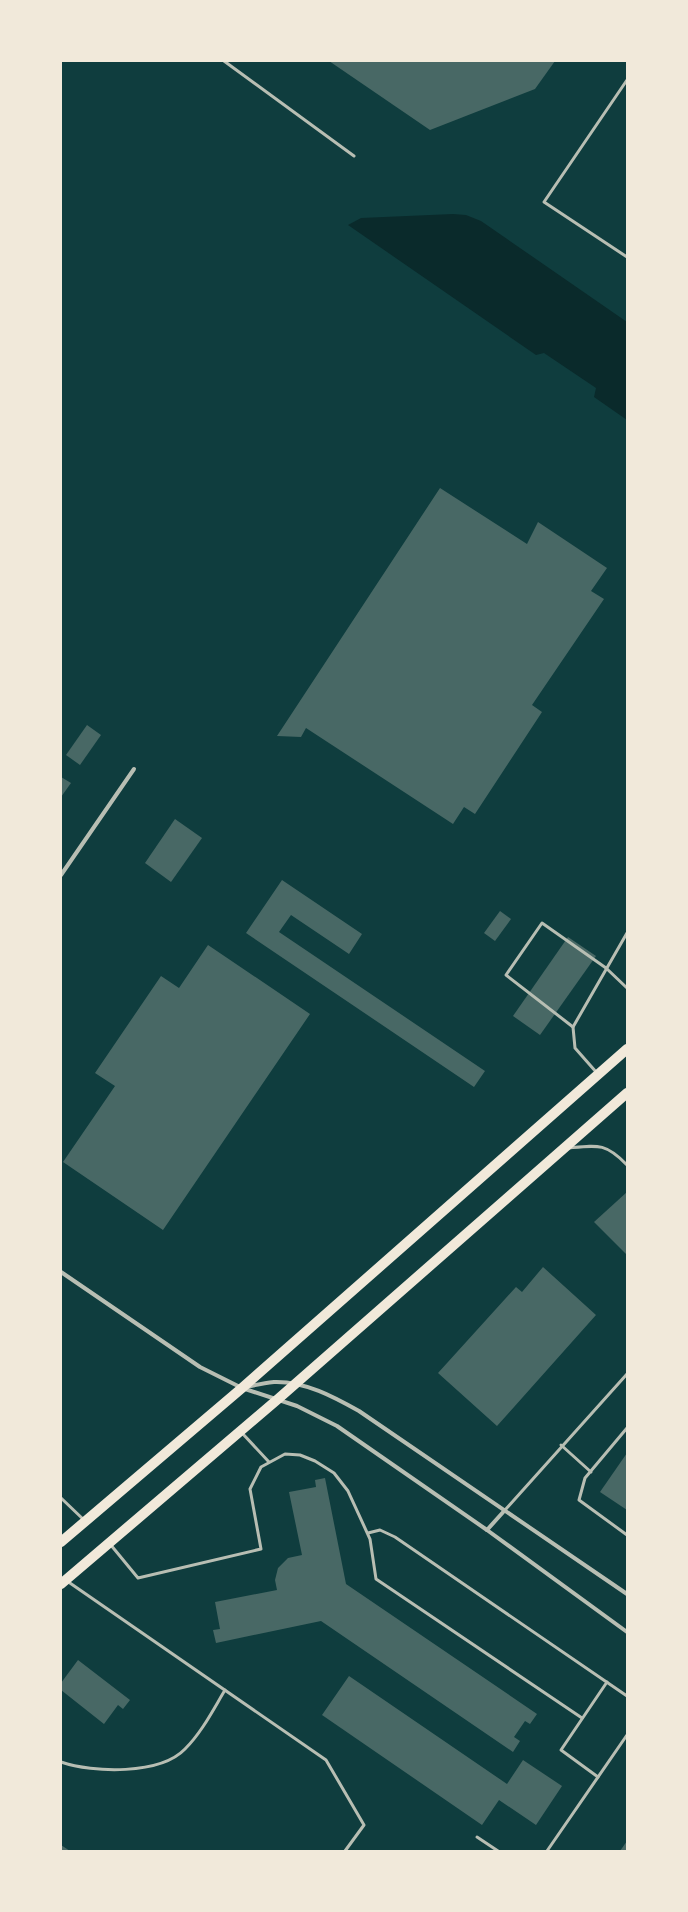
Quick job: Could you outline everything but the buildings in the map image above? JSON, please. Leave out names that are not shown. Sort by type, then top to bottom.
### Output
[{"type":"main road","points":[[61,1542],[242,1388],[627,1049]]},
{"type":"main road","points":[[63,1582],[278,1399],[627,1093]]},
{"type":"street","points":[[61,875],[134,769]]},
{"type":"street","points":[[61,1272],[200,1366],[242,1388],[297,1406],[337,1426],[487,1530],[627,1632]]},
{"type":"street","points":[[242,1388],[274,1382],[296,1383],[315,1390],[359,1411],[627,1594]]},
{"type":"street","points":[[487,1530],[504,1510]]},
{"type":"lane","points":[[224,61],[354,156]]},
{"type":"lane","points":[[627,80],[544,202],[627,257]]},
{"type":"lane","points":[[573,1027],[506,975],[542,923],[606,968],[627,988]]},
{"type":"lane","points":[[598,1075],[575,1048],[573,1027],[627,932]]},
{"type":"lane","points":[[564,1148],[596,1146],[615,1152],[627,1165]]},
{"type":"lane","points":[[504,1510],[561,1445],[627,1374]]},
{"type":"lane","points":[[627,1428],[585,1478],[579,1500],[627,1535]]},
{"type":"lane","points":[[241,1431],[270,1462]]},
{"type":"lane","points":[[561,1445],[591,1472]]},
{"type":"lane","points":[[109,1543],[138,1578],[261,1549],[250,1489],[261,1467],[285,1454],[300,1455],[315,1461],[334,1473],[348,1491],[368,1533],[376,1579],[582,1718]]},
{"type":"lane","points":[[61,1498],[85,1521]]},
{"type":"lane","points":[[368,1533],[380,1530],[395,1537],[627,1696]]},
{"type":"lane","points":[[63,1582],[225,1690],[326,1760],[364,1825],[345,1851]]},
{"type":"lane","points":[[598,1777],[561,1750],[607,1682]]},
{"type":"lane","points":[[61,1762],[85,1767],[139,1769],[177,1756],[190,1743],[225,1690]]},
{"type":"lane","points":[[547,1851],[627,1735]]},
{"type":"lane","points":[[477,1837],[498,1851]]},
{"type":"water","points":[[453,214],[466,215],[481,221],[627,322],[627,420],[594,397],[596,388],[544,353],[536,355],[348,225],[361,218]]}]
